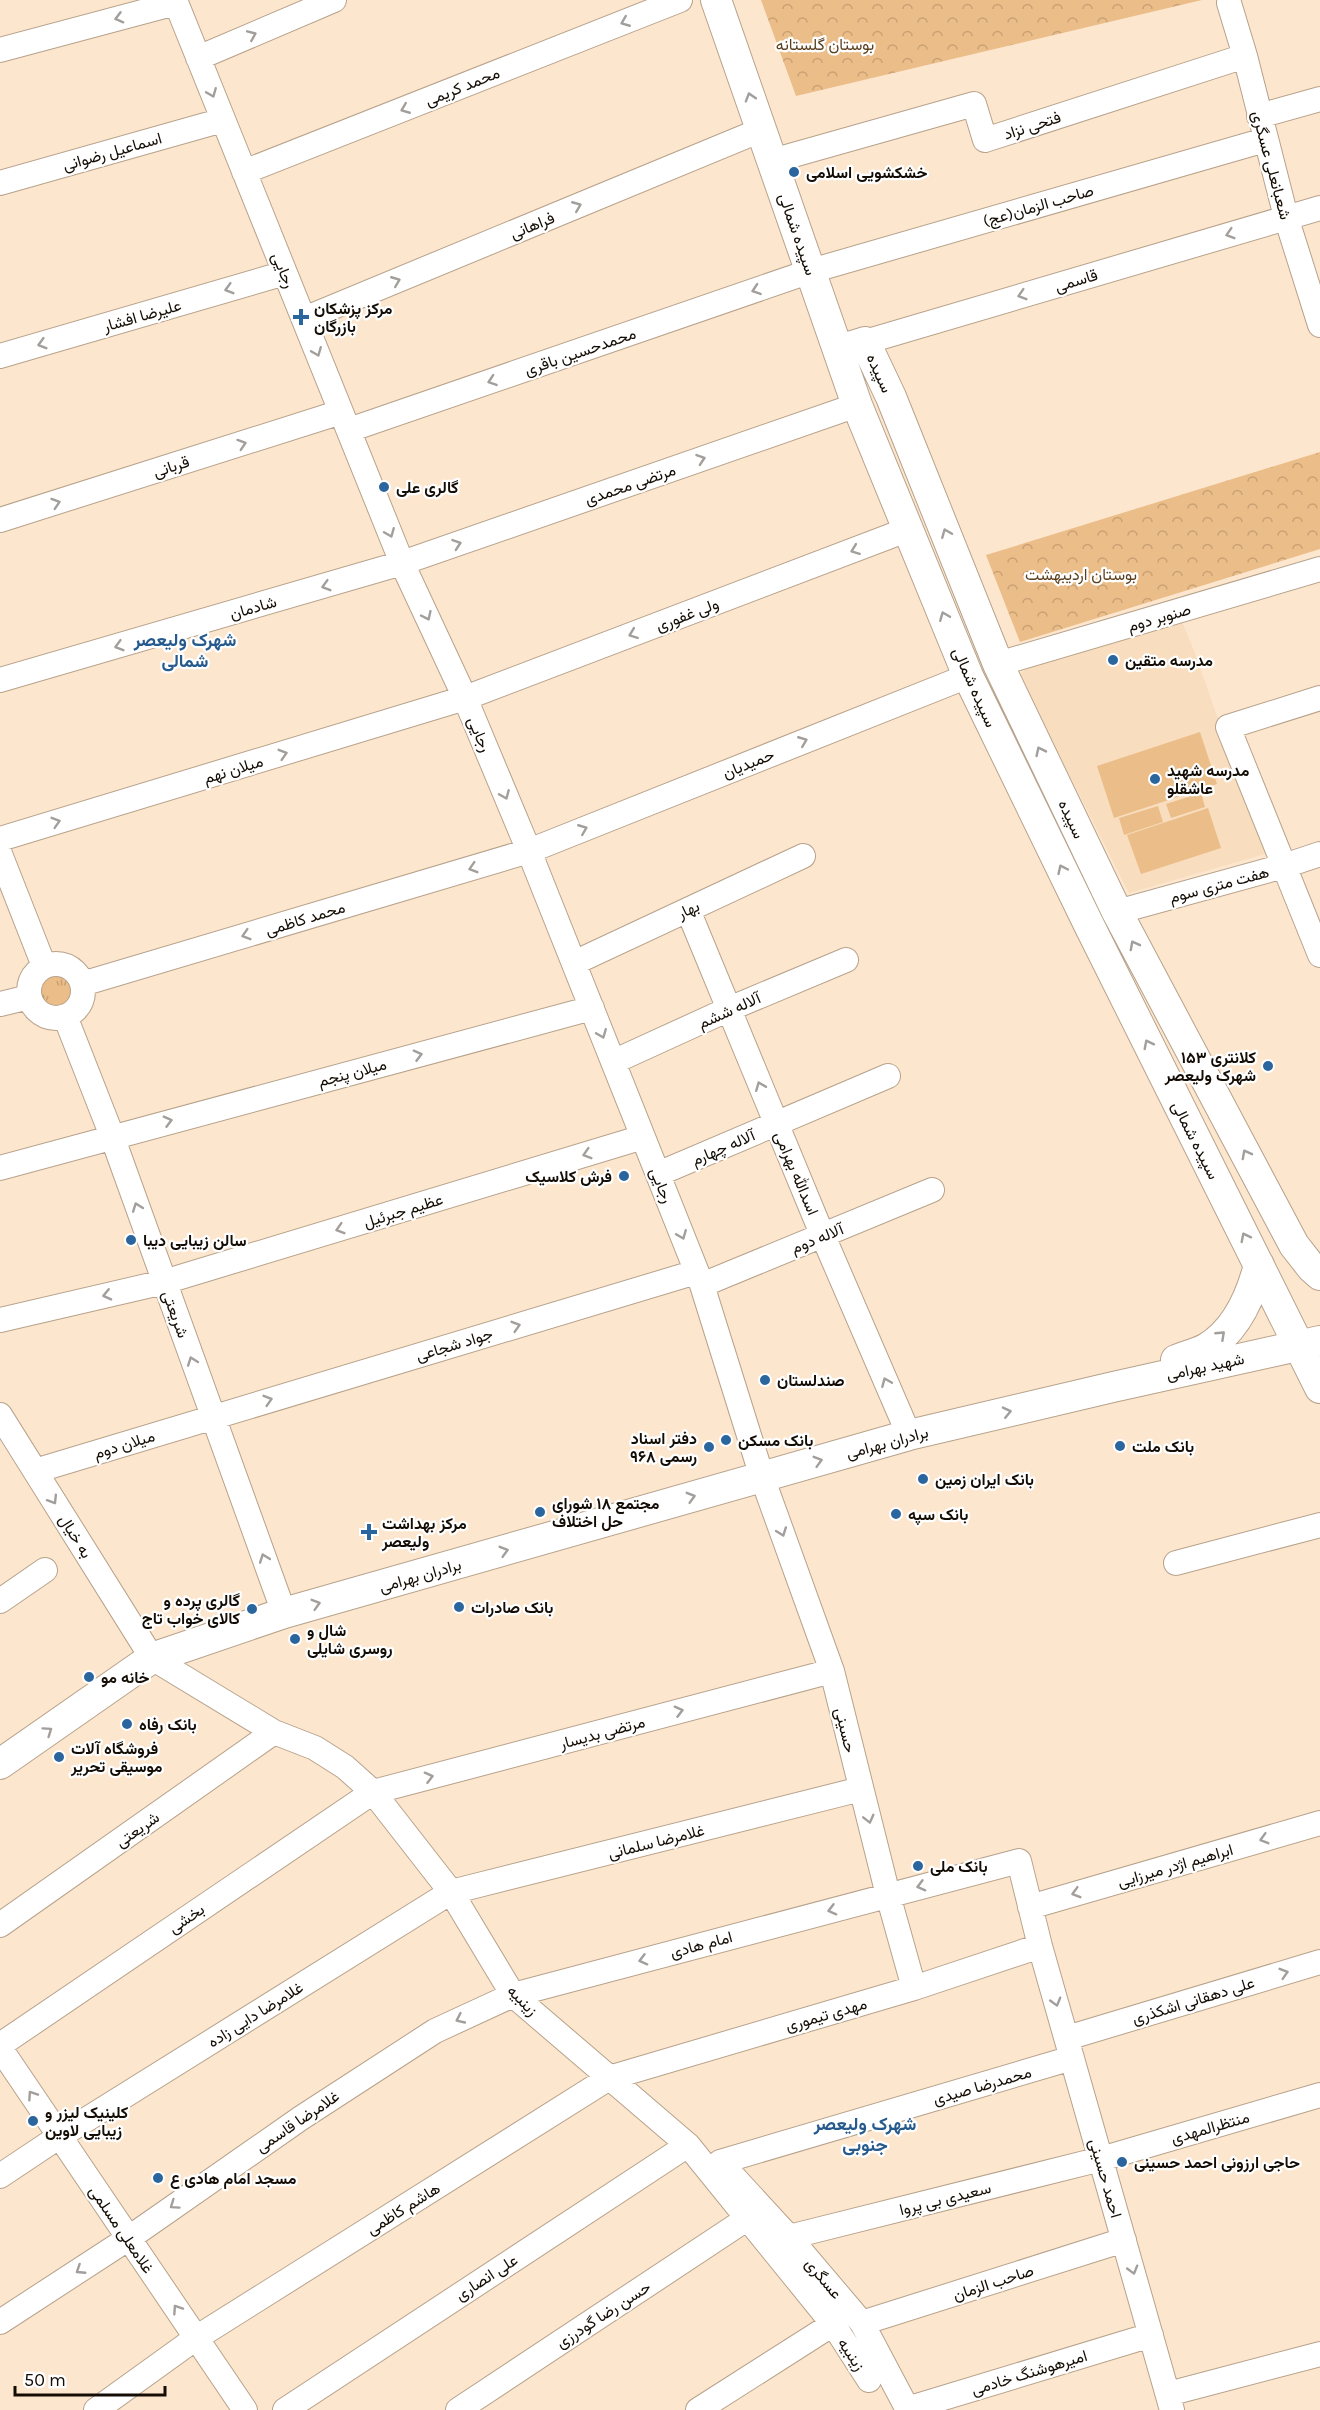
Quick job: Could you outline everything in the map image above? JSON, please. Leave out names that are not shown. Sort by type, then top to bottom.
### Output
[{"type":"main road","name":"سپیده شمالی","points":[[716,0],[811,271],[852,346],[857,405],[968,676],[1123,994],[1259,1265],[1309,1343],[1320,1388]]},
{"type":"main road","name":"سپیده","points":[[852,346],[891,397],[999,664],[1117,912],[1294,1245],[1320,1275]]},
{"type":"main road","points":[[1026,793],[1054,781]]},
{"type":"main road","points":[[1123,994],[1153,980]]},
{"type":"main road","points":[[1113,1387],[1208,1347],[1235,1322],[1252,1293],[1259,1265]]},
{"type":"main road","name":"شهید بهرامی","points":[[1113,1387],[1309,1343]]},
{"type":"main road","name":"برادران بهرامی","points":[[0,1764],[152,1658],[284,1613],[909,1435],[1113,1387]]},
{"type":"street","points":[[198,58],[334,0]]},
{"type":"street","name":"محمد کریمی","points":[[244,172],[680,0]]},
{"type":"street","points":[[0,50],[175,1]]},
{"type":"street","name":"رجایی","points":[[175,1],[402,563],[465,698],[592,1008],[699,1279],[762,1477]]},
{"type":"street","name":"شعبانعلی عسگری","points":[[1229,3],[1245,56],[1264,140],[1286,218],[1320,325]]},
{"type":"street","name":"فتحی نزاد","points":[[772,161],[974,104],[986,140],[1245,56]]},
{"type":"street","points":[[1259,116],[1320,99]]},
{"type":"street","name":"اسماعیل رضوانی","points":[[0,183],[223,120]]},
{"type":"street","name":"فراهانی","points":[[304,319],[761,130]]},
{"type":"street","name":"صاحب الزمان(عج)","points":[[811,271],[1264,140]]},
{"type":"street","points":[[1286,218],[1320,208]]},
{"type":"street","name":"قاسمی","points":[[852,346],[1286,218]]},
{"type":"street","name":"محمدحسین باقری","points":[[345,421],[811,271]]},
{"type":"street","name":"علیرضا افشار","points":[[0,356],[285,273]]},
{"type":"street","name":"مرتضی محمدی","points":[[402,563],[857,405]]},
{"type":"street","name":"قربانی","points":[[0,520],[345,421]]},
{"type":"street","name":"ولی غفوری","points":[[465,698],[909,529]]},
{"type":"street","name":"شادمان","points":[[0,680],[402,563]]},
{"type":"street","name":"صنوبر دوم","points":[[999,664],[1320,569]]},
{"type":"street","name":"حمیدیان","points":[[529,851],[968,676]]},
{"type":"street","name":"میلان نهم","points":[[0,839],[465,698]]},
{"type":"street","points":[[1320,698],[1228,727],[1320,955]]},
{"type":"street","name":"محمد کاظمی","points":[[82,984],[529,851]]},
{"type":"street","points":[[0,854],[44,966]]},
{"type":"street","name":"هفت متری سوم","points":[[1117,912],[1320,854]]},
{"type":"street","name":"بهار","points":[[574,963],[803,856]]},
{"type":"street","name":"اسدالله بهرامی","points":[[688,910],[776,1125],[909,1435]]},
{"type":"street","name":"آلاله ششم","points":[[613,1062],[729,1009],[846,960]]},
{"type":"street","points":[[54,964],[71,969],[82,984],[81,1000],[77,1007],[65,1016],[47,1016],[33,1005],[29,996],[31,979],[44,966],[54,964]]},
{"type":"street","points":[[0,1004],[29,996]]},
{"type":"street","name":"میلان پنجم","points":[[0,1168],[592,1008]]},
{"type":"street","name":"شریعتی","points":[[65,1016],[112,1136],[284,1613]]},
{"type":"street","name":"آلاله چهارم","points":[[658,1174],[888,1076]]},
{"type":"street","name":"عظیم جبرئیل","points":[[0,1320],[164,1282],[643,1137]]},
{"type":"street","name":"آلاله دوم","points":[[699,1279],[823,1235],[932,1190]]},
{"type":"street","name":"جواد شجاعی","points":[[212,1416],[699,1279]]},
{"type":"street","name":"به خیال","points":[[0,1414],[152,1658]]},
{"type":"street","name":"میلان دوم","points":[[35,1471],[212,1416]]},
{"type":"street","name":"حسینی","points":[[762,1477],[832,1671],[888,1895],[915,1988]]},
{"type":"street","points":[[1176,1563],[1320,1525]]},
{"type":"street","points":[[0,1601],[45,1570]]},
{"type":"street","name":"زینبیه","points":[[152,1658],[274,1732],[315,1748],[345,1767],[373,1792],[451,1892],[513,1995],[688,2145],[833,2324],[869,2380]]},
{"type":"street","name":"مرتضی بدیسار","points":[[373,1792],[832,1671]]},
{"type":"street","name":"شریعتی","points":[[0,1925],[274,1732]]},
{"type":"street","name":"غلامرضا سلمانی","points":[[451,1892],[861,1789]]},
{"type":"street","name":"بخشی","points":[[0,2047],[373,1792]]},
{"type":"street","name":"ابراهیم اژدر میرزایی","points":[[1030,1907],[1320,1823]]},
{"type":"street","name":"احمد حسینی","points":[[888,1895],[1018,1861],[1040,1946],[1170,2402]]},
{"type":"street","name":"غلامرضا دایی زاده","points":[[0,2176],[60,2136],[451,1892]]},
{"type":"street","name":"امام هادی","points":[[513,1995],[888,1895]]},
{"type":"street","name":"مهدی تیموری","points":[[609,2078],[915,1988],[1040,1946]]},
{"type":"street","name":"علی دهقانی اشکذری","points":[[1070,2048],[1320,1962]]},
{"type":"street","name":"غلامرضا قاسمی","points":[[0,2322],[129,2238],[301,2118],[435,2031],[513,1995]]},
{"type":"street","name":"غلامعلی مسلمی","points":[[0,2047],[245,2410]]},
{"type":"street","name":"محمدرضا صیدی","points":[[720,2162],[1070,2048]]},
{"type":"street","name":"هاشم کاظمی","points":[[96,2410],[196,2338],[609,2078]]},
{"type":"street","name":"منتظرالمهدی","points":[[1101,2159],[1320,2095]]},
{"type":"street","name":"علی انصاری","points":[[285,2410],[688,2145]]},
{"type":"street","name":"سعیدی بی پروا","points":[[789,2237],[1101,2159]]},
{"type":"street","name":"عسگری","points":[[720,2162],[789,2237],[862,2323],[907,2409]]},
{"type":"street","name":"حسن رضا گودرزی","points":[[458,2410],[748,2218]]},
{"type":"street","name":"صاحب الزمان","points":[[862,2323],[1124,2240]]},
{"type":"street","points":[[698,2410],[833,2324]]},
{"type":"street","name":"امیرهوشنگ خادمی","points":[[907,2409],[1151,2335]]},
{"type":"street","points":[[1170,2402],[1320,2354]]},
{"type":"shaded area","name":"مدرسه شهید عاشقلو","points":[[1181,619],[1265,854],[1129,893],[1019,675],[1030,664]]},
{"type":"green space","name":"بوستان گلستانه","points":[[761,0],[1202,0],[796,96]]},
{"type":"green space","name":"بوستان اردیبهشت","points":[[1320,452],[1320,549],[1020,642],[986,555]]},
{"type":"green space","points":[[1200,732],[1217,784],[1114,818],[1097,766]]},
{"type":"green space","points":[[1201,793],[1205,807],[1171,818],[1166,804]]},
{"type":"green space","points":[[1158,806],[1163,822],[1124,835],[1119,818]]},
{"type":"green space","points":[[1208,808],[1221,848],[1141,874],[1127,835]]},
{"type":"green space","points":[[57,968],[73,975],[80,991],[73,1007],[57,1014],[41,1007],[34,991],[41,975]]},
{"type":"place","name":"خشکشویی اسلامی","points":[[794,172]]},
{"type":"place","name":"مرکز پزشکان بازرگان","points":[[301,317]]},
{"type":"place","name":"گالری علی","points":[[384,487]]},
{"type":"place","name":"مدرسه متقین","points":[[1113,660]]},
{"type":"place","name":"مدرسه شهید عاشقلو","points":[[1155,779]]},
{"type":"place","name":"کلانتری ۱۵۳ شهرک ولیعصر","points":[[1268,1066]]},
{"type":"place","name":"فرش کلاسیک","points":[[624,1176]]},
{"type":"place","name":"سالن زیبایی دیبا","points":[[131,1240]]},
{"type":"place","name":"صندلستان","points":[[765,1380]]},
{"type":"place","name":"بانک مسکن","points":[[726,1440]]},
{"type":"place","name":"بانک ملت","points":[[1120,1446]]},
{"type":"place","name":"دفتر اسناد رسمی ۹۶۸","points":[[709,1447]]},
{"type":"place","name":"بانک ایران زمین","points":[[923,1479]]},
{"type":"place","name":"مجتمع ۱۸ شورای حل اختلاف","points":[[540,1512]]},
{"type":"place","name":"بانک سپه","points":[[896,1514]]},
{"type":"place","name":"مرکز بهداشت ولیعصر","points":[[369,1532]]},
{"type":"place","name":"بانک صادرات","points":[[459,1607]]},
{"type":"place","name":"گالری پرده و کالای خواب تاج","points":[[252,1609]]},
{"type":"place","name":"شال و روسری شایلی","points":[[295,1639]]},
{"type":"place","name":"خانه مو","points":[[89,1677]]},
{"type":"place","name":"بانک رفاه","points":[[127,1724]]},
{"type":"place","name":"فروشگاه آلات موسیقی تحریر","points":[[59,1757]]},
{"type":"place","name":"بانک ملی","points":[[918,1866]]},
{"type":"place","name":"کلینیک لیزر و زیبایی لاوین","points":[[33,2121]]},
{"type":"place","name":"حاجی ارزونی احمد حسینی","points":[[1122,2162]]},
{"type":"place","name":"مسجد امام هادی ع","points":[[158,2178]]},
{"type":"district","name":"شهرک ولیعصر شمالی","points":[[185,650]]},
{"type":"district","name":"شهرک ولیعصر جنوبی","points":[[865,2134]]}]
